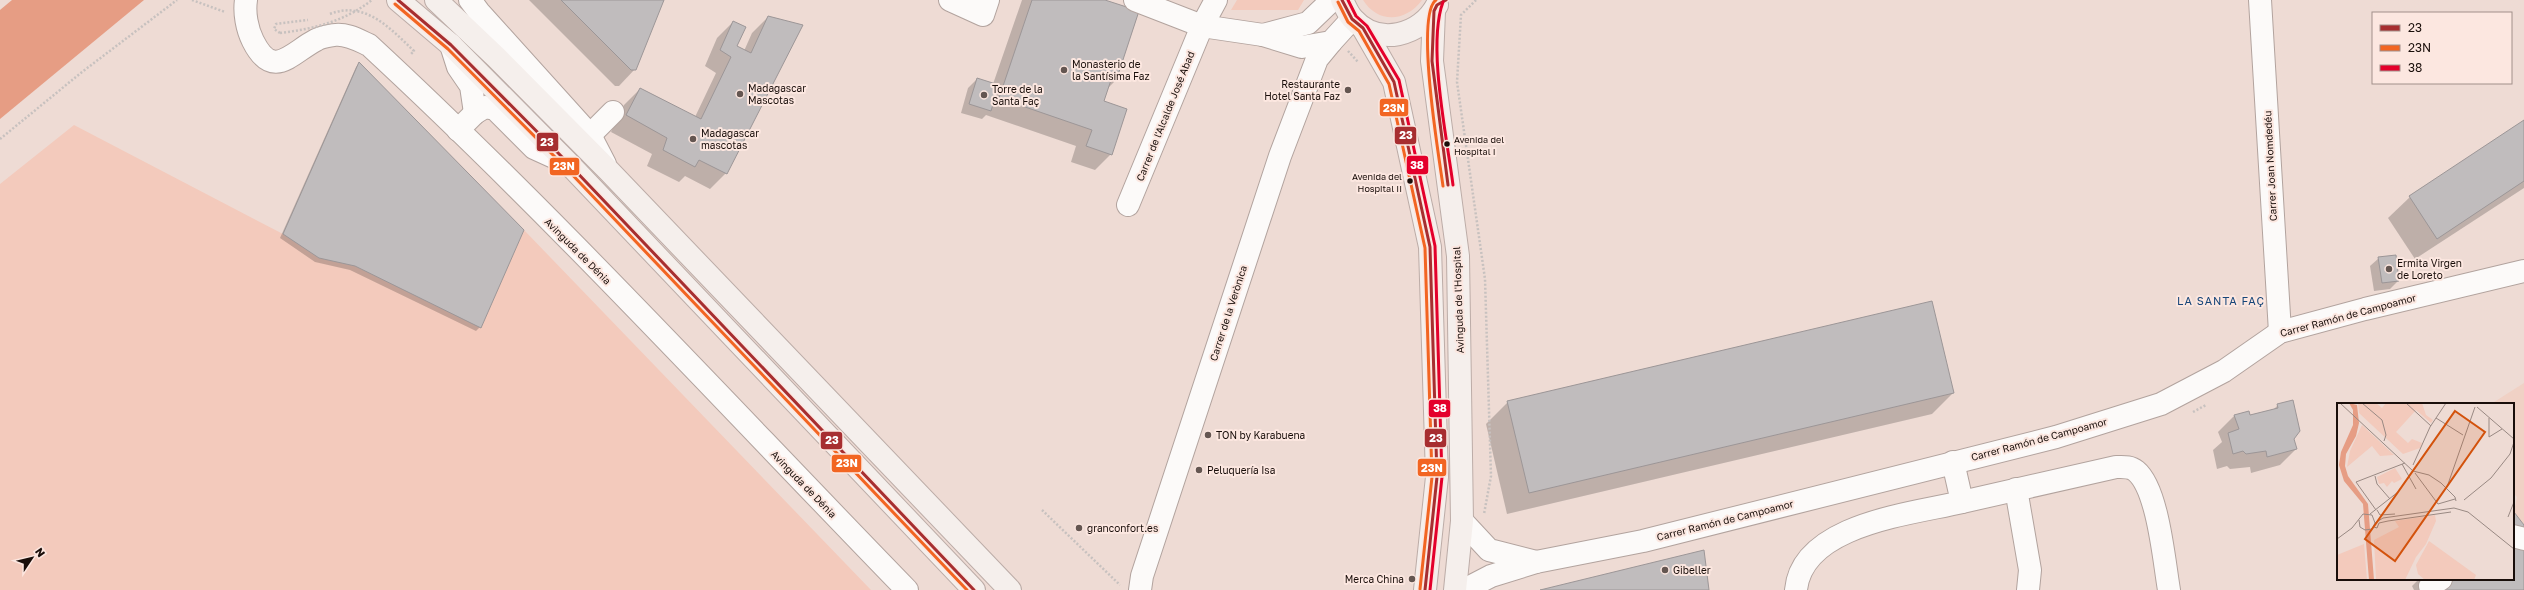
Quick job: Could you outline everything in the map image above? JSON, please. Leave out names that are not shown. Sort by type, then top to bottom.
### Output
[{"type":"main road","points":[[398,0],[451,46],[568,163],[974,590]]},
{"type":"main road","points":[[436,0],[496,57],[609,171],[1010,590]]},
{"type":"main road","points":[[1353,16],[1383,35],[1401,34],[1419,27],[1439,4]]},
{"type":"main road","name":"Avinguda de l'Hospital","points":[[1439,4],[1432,61],[1458,256],[1462,521],[1455,590]]},
{"type":"main road","points":[[1353,16],[1394,82],[1430,247],[1434,332],[1437,476],[1425,590]]},
{"type":"street","name":"Avinguda de Dénia","points":[[246,0],[244,10],[251,37],[260,54],[272,62],[288,59],[317,39],[336,35],[353,37],[369,45],[458,130],[668,342],[907,590]]},
{"type":"street","points":[[470,0],[590,136],[609,171]]},
{"type":"street","points":[[950,0],[983,14],[988,0]]},
{"type":"street","points":[[1135,0],[1198,25],[1262,36],[1302,47],[1331,42]]},
{"type":"street","name":"Carrer de l'Alcalde José Abad","points":[[1128,205],[1198,25],[1216,0]]},
{"type":"street","points":[[1262,36],[1308,23],[1332,0]]},
{"type":"street","name":"Carrer Joan Nomdedéu","points":[[2260,0],[2280,332]]},
{"type":"street","name":"Carrer de la Verònica","points":[[1140,590],[1142,576],[1280,156],[1317,59],[1353,16]]},
{"type":"street","points":[[451,46],[458,67],[471,86],[475,113]]},
{"type":"street","points":[[458,130],[475,113],[485,107],[495,109],[534,148],[568,163]]},
{"type":"street","points":[[590,136],[613,112]]},
{"type":"street","name":"Carrer Ramón de Campoamor","points":[[1464,590],[1491,576],[1536,562],[1643,541],[2056,437],[2161,404],[2224,371],[2280,332],[2365,309],[2524,271]]},
{"type":"street","points":[[1953,462],[1962,502]]},
{"type":"street","points":[[1796,590],[1798,576],[1812,555],[1832,539],[1856,528],[2016,489],[2127,467],[2136,470],[2146,482],[2153,499],[2169,590]]},
{"type":"street","points":[[2016,489],[2030,570],[2028,590]]},
{"type":"street","name":"Carrer Ramón de Campoamor","points":[[1462,521],[1489,550],[1536,562]]},
{"type":"street","points":[[2514,536],[2524,539]]},
{"type":"street","points":[[2432,590],[2430,586],[2439,580]]},
{"type":"path","points":[[0,139],[82,72],[176,0]]},
{"type":"path","points":[[280,33],[326,24],[353,14],[372,0]]},
{"type":"path","points":[[1042,510],[1123,587],[1122,590]]},
{"type":"shaded area","points":[[12,0],[144,0],[0,119],[0,10]]},
{"type":"shaded area","points":[[1237,0],[1304,0],[1298,10],[1231,10]]},
{"type":"shaded area","points":[[1363,0],[1422,0],[1408,13],[1392,17],[1376,13],[1369,8]]},
{"type":"shaded area","points":[[74,125],[283,234],[319,258],[355,266],[481,327],[524,230],[871,590],[0,590],[0,184]]},
{"type":"shaded area","points":[[2524,383],[2524,525],[2514,512],[2517,497],[2514,494],[2514,403],[2493,403]]},
{"type":"building","points":[[561,0],[664,0],[636,70],[631,70]]},
{"type":"building","name":"Monasterio de la Santísima Faz","points":[[1032,0],[1105,0],[1139,11],[1116,81],[1111,80],[1104,101],[1127,109],[1112,155],[1086,146],[1092,130],[999,98]]},
{"type":"building","name":"Madagascar Mascotas","points":[[768,16],[803,25],[727,174],[699,160],[695,167],[663,150],[667,138],[626,115],[640,88],[701,119],[731,57],[720,50],[733,21],[746,27],[737,46],[751,53]]},
{"type":"building","points":[[359,62],[524,230],[481,328],[355,266],[319,258],[283,234]]},
{"type":"building","name":"Torre de la Santa Faç","points":[[977,78],[999,85],[991,111],[969,104]]},
{"type":"building","points":[[2524,120],[2524,181],[2437,239],[2409,196]]},
{"type":"building","name":"Ermita Virgen de Loreto","points":[[2396,255],[2399,281],[2382,283],[2378,257]]},
{"type":"building","points":[[1932,301],[1954,393],[1529,493],[1507,401]]},
{"type":"building","points":[[2293,400],[2300,431],[2294,439],[2297,449],[2267,457],[2266,451],[2246,454],[2243,451],[2233,454],[2228,433],[2239,429],[2234,415],[2249,411],[2250,415],[2278,408],[2277,404]]},
{"type":"building","points":[[2514,512],[2524,525],[2524,590],[2437,590],[2432,580],[2514,580]]},
{"type":"building","name":"Gibeller","points":[[1704,550],[1709,590],[1540,590]]},
{"type":"transit line","name":"23","points":[[398,0],[451,45],[568,163],[974,590]]},
{"type":"transit line","name":"23","points":[[1342,0],[1352,19],[1363,28],[1394,82],[1430,247],[1437,477],[1425,590]]},
{"type":"transit line","name":"38","points":[[1348,0],[1356,16],[1367,26],[1399,80],[1435,246],[1442,477],[1430,590]]},
{"type":"transit line","name":"23N","points":[[1436,0],[1430,11],[1428,58],[1433,118],[1443,186]]},
{"type":"transit line","name":"23","points":[[1446,0],[1437,5],[1434,11],[1432,61],[1448,185]]},
{"type":"transit line","name":"23N","points":[[1338,2],[1348,22],[1359,31],[1389,84],[1425,248],[1432,477],[1420,589]]},
{"type":"transit line","name":"38","points":[[1443,2],[1439,20],[1437,42],[1438,66],[1443,118],[1453,185]]},
{"type":"transit line","name":"23N","points":[[395,4],[448,49],[564,166],[967,590]]},
{"type":"place","name":"Monasterio de la Santísima Faz","points":[[1064,70]]},
{"type":"place","name":"Restaurante Hotel Santa Faz","points":[[1348,90]]},
{"type":"place","name":"Madagascar Mascotas","points":[[740,94]]},
{"type":"place","name":"Torre de la Santa Faç","points":[[984,95]]},
{"type":"place","name":"Madagascar mascotas","points":[[693,139]]},
{"type":"place","name":"Avenida del Hospital I","points":[[1447,144]]},
{"type":"place","name":"Avenida del Hospital II","points":[[1410,181]]},
{"type":"place","name":"Ermita Virgen de Loreto","points":[[2389,269]]},
{"type":"place","name":"TON by Karabuena","points":[[1208,435]]},
{"type":"place","name":"Peluquería Isa","points":[[1199,470]]},
{"type":"place","name":"granconfort.es","points":[[1079,528]]},
{"type":"place","name":"Gibeller","points":[[1665,570]]},
{"type":"place","name":"Merca China","points":[[1412,579]]},
{"type":"district","name":"LA SANTA FAÇ","points":[[2221,301]]}]
